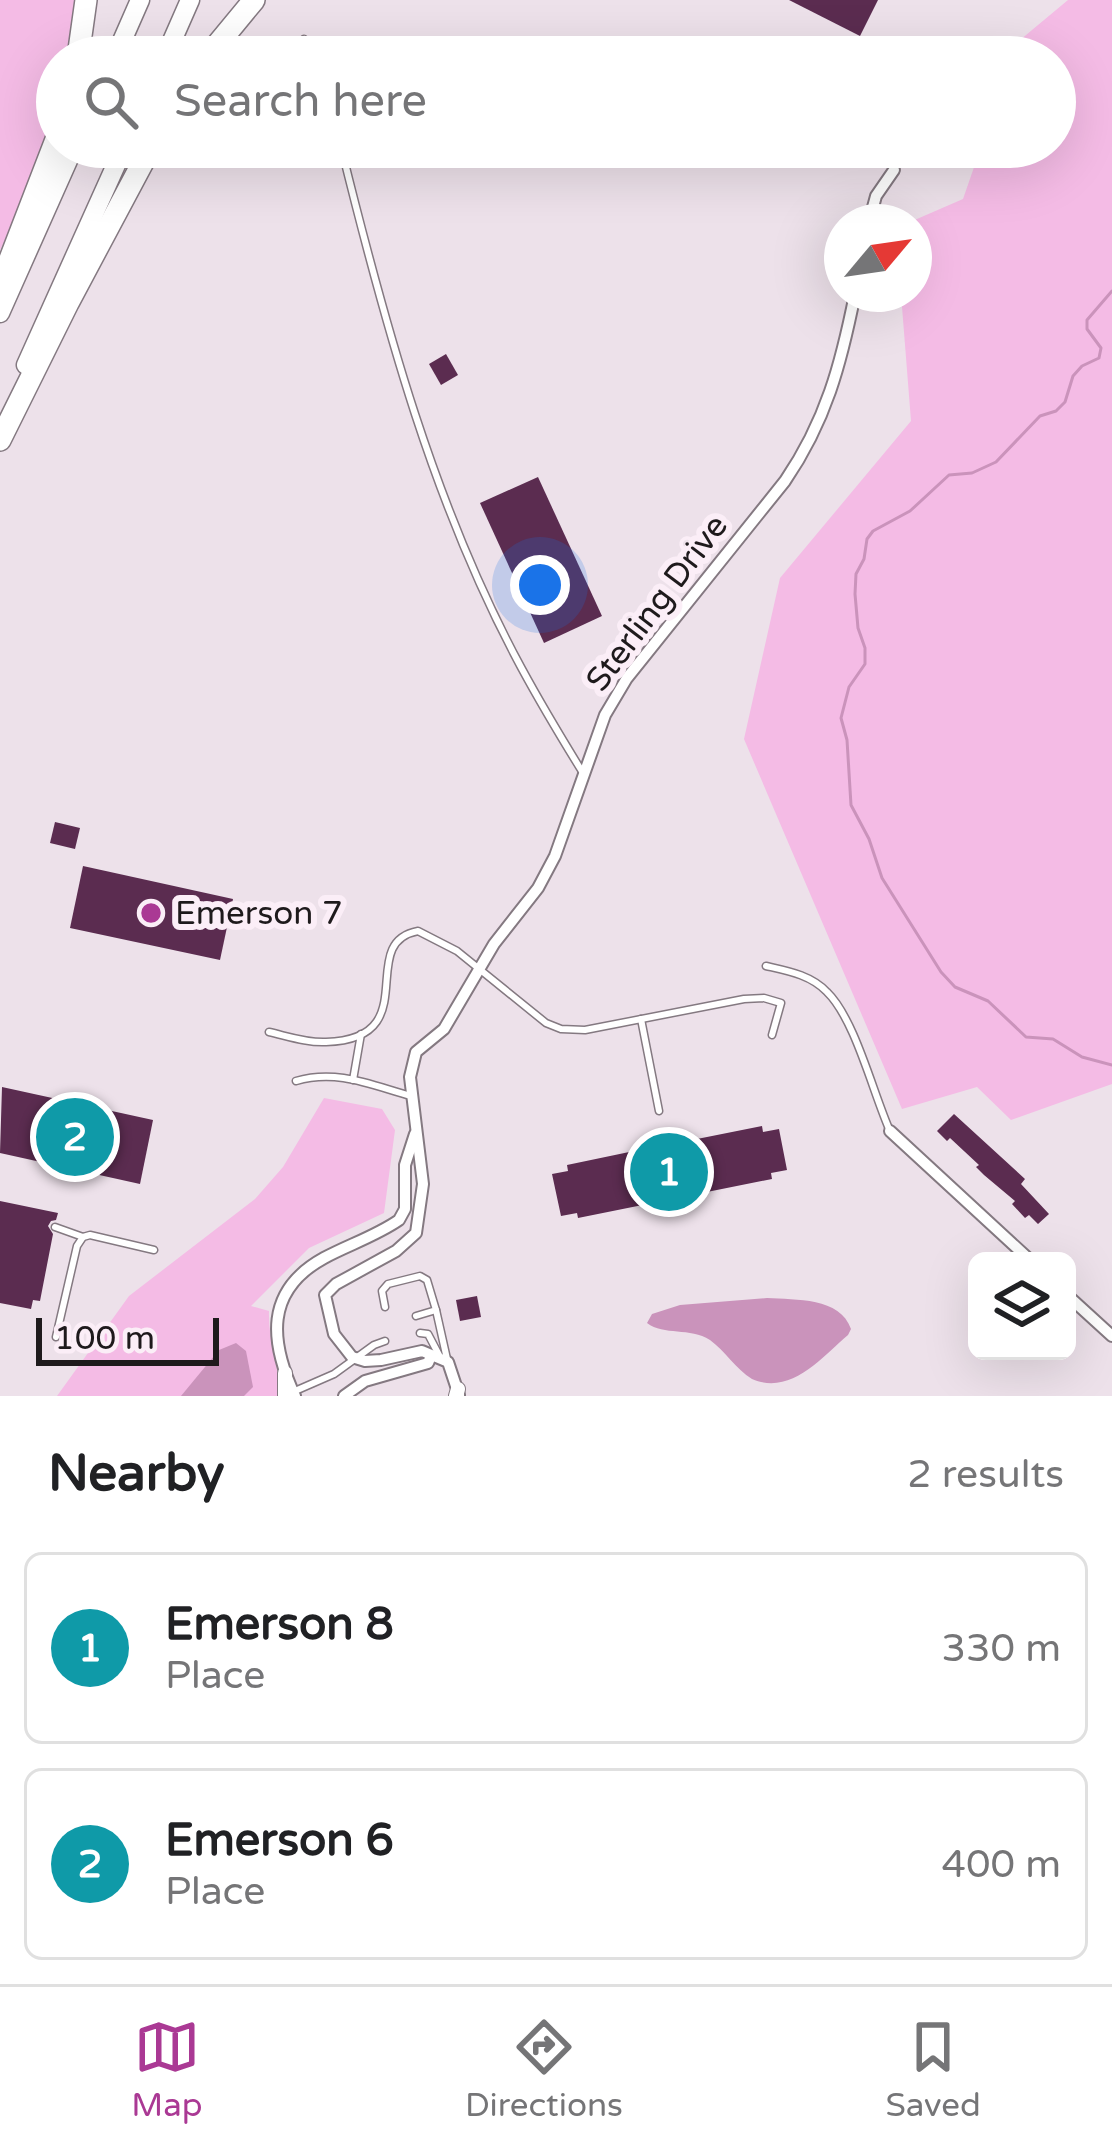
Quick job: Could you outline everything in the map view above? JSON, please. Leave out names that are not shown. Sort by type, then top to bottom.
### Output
[{"type":"highway","points":[[81,36],[86,0]]},
{"type":"highway","points":[[224,36],[254,0]]},
{"type":"highway","points":[[0,285],[45,168]]},
{"type":"highway","points":[[0,440],[140,168]]},
{"type":"main road","points":[[124,36],[140,0]]},
{"type":"main road","points":[[174,36],[190,0]]},
{"type":"main road","points":[[0,313],[65,168]]},
{"type":"main road","points":[[0,424],[115,168]]},
{"type":"street","points":[[873,204],[894,170]]},
{"type":"street","name":"Sterling Drive","points":[[358,1360],[338,1342],[325,1295],[396,1251],[416,1232],[423,1184],[410,1078],[416,1052],[444,1029],[478,970],[538,888],[605,716],[627,678],[806,451],[836,378],[851,312]]},
{"type":"street","name":"Sterling Drive","points":[[285,1373],[275,1333],[280,1302],[316,1263],[399,1220],[405,1209],[405,1165],[416,1130]]},
{"type":"street","points":[[890,1131],[1020,1252]]},
{"type":"street","points":[[1076,1302],[1112,1336]]},
{"type":"street","points":[[358,1360],[422,1351],[440,1359],[458,1394]]},
{"type":"street","points":[[344,1396],[365,1381],[440,1359]]},
{"type":"street","points":[[285,1373],[291,1395]]},
{"type":"lane","points":[[346,168],[417,422],[454,519],[520,667],[583,773]]},
{"type":"lane","points":[[268,1032],[329,1042],[374,1027],[381,1018],[390,950],[409,932],[418,931],[457,951],[547,1023],[561,1029],[585,1030],[764,998],[781,1003],[772,1035]]},
{"type":"lane","points":[[766,966],[800,974],[830,994],[853,1037],[890,1131]]},
{"type":"lane","points":[[640,1019],[659,1111]]},
{"type":"lane","points":[[352,1080],[361,1034]]},
{"type":"lane","points":[[296,1081],[320,1074],[412,1096]]},
{"type":"lane","points":[[55,1227],[154,1250]]},
{"type":"lane","points":[[56,1337],[83,1237]]},
{"type":"lane","points":[[385,1307],[382,1291],[388,1284],[420,1276],[427,1280],[436,1310],[440,1359]]},
{"type":"lane","points":[[416,1316],[436,1310]]},
{"type":"lane","points":[[420,1333],[428,1334],[440,1359]]},
{"type":"lane","points":[[291,1395],[386,1341]]},
{"type":"shaded area","points":[[0,0],[74,0],[71,36],[36,36],[36,168],[0,250]]},
{"type":"shaded area","points":[[1068,0],[1112,0],[1112,1084],[1011,1120],[977,1087],[902,1109],[744,739],[780,578],[911,421],[902,312],[932,312],[932,212],[963,199],[974,168],[1076,168],[1076,36],[1025,36]]},
{"type":"shaded area","points":[[324,1098],[382,1109],[395,1130],[384,1213],[309,1248],[251,1306],[269,1311],[279,1396],[57,1396],[129,1296],[255,1199],[283,1167]]},
{"type":"shaded area","points":[[767,1298],[827,1306],[851,1329],[805,1372],[766,1383],[746,1375],[702,1336],[647,1323],[652,1314],[680,1305]]},
{"type":"shaded area","points":[[236,1343],[246,1351],[253,1387],[244,1396],[181,1396],[219,1350]]},
{"type":"building","points":[[789,0],[878,0],[860,36]]},
{"type":"building","points":[[446,354],[458,375],[441,385],[429,364]]},
{"type":"building","points":[[538,477],[602,616],[544,643],[480,503]]},
{"type":"building","points":[[55,822],[80,828],[75,849],[50,843]]},
{"type":"building","name":"Emerson 7","points":[[83,866],[233,899],[220,960],[70,928]]},
{"type":"building","points":[[2,1087],[153,1120],[140,1184],[0,1153]]},
{"type":"building","points":[[954,1114],[1025,1179],[1021,1184],[1049,1214],[1038,1224],[1029,1215],[1025,1218],[1012,1204],[1015,1201],[976,1167],[979,1165],[937,1131]]},
{"type":"building","points":[[762,1126],[763,1132],[779,1129],[787,1170],[771,1173],[772,1179],[578,1218],[577,1213],[561,1216],[552,1174],[568,1171],[567,1165],[674,1137],[692,1136],[692,1140]]},
{"type":"building","points":[[0,1201],[58,1213],[48,1226],[53,1234],[40,1301],[33,1300],[31,1309],[0,1303]]},
{"type":"building","points":[[477,1296],[481,1317],[460,1321],[456,1300]]},
{"type":"waterway","points":[[1112,291],[1087,320],[1087,329],[1101,348],[1099,358],[1073,376],[1065,402],[1040,416],[996,462],[972,473],[949,475],[910,511],[867,539],[855,594],[865,664],[849,687],[841,718],[851,805],[882,878],[941,972],[955,987],[988,1001],[1026,1037],[1053,1039],[1082,1057],[1112,1065]]},
{"type":"place","name":"Emerson 7","points":[[151,913]]},
{"type":"place","name":"Emerson 6","points":[[75,1137]]},
{"type":"place","name":"Emerson 8","points":[[669,1172]]}]
